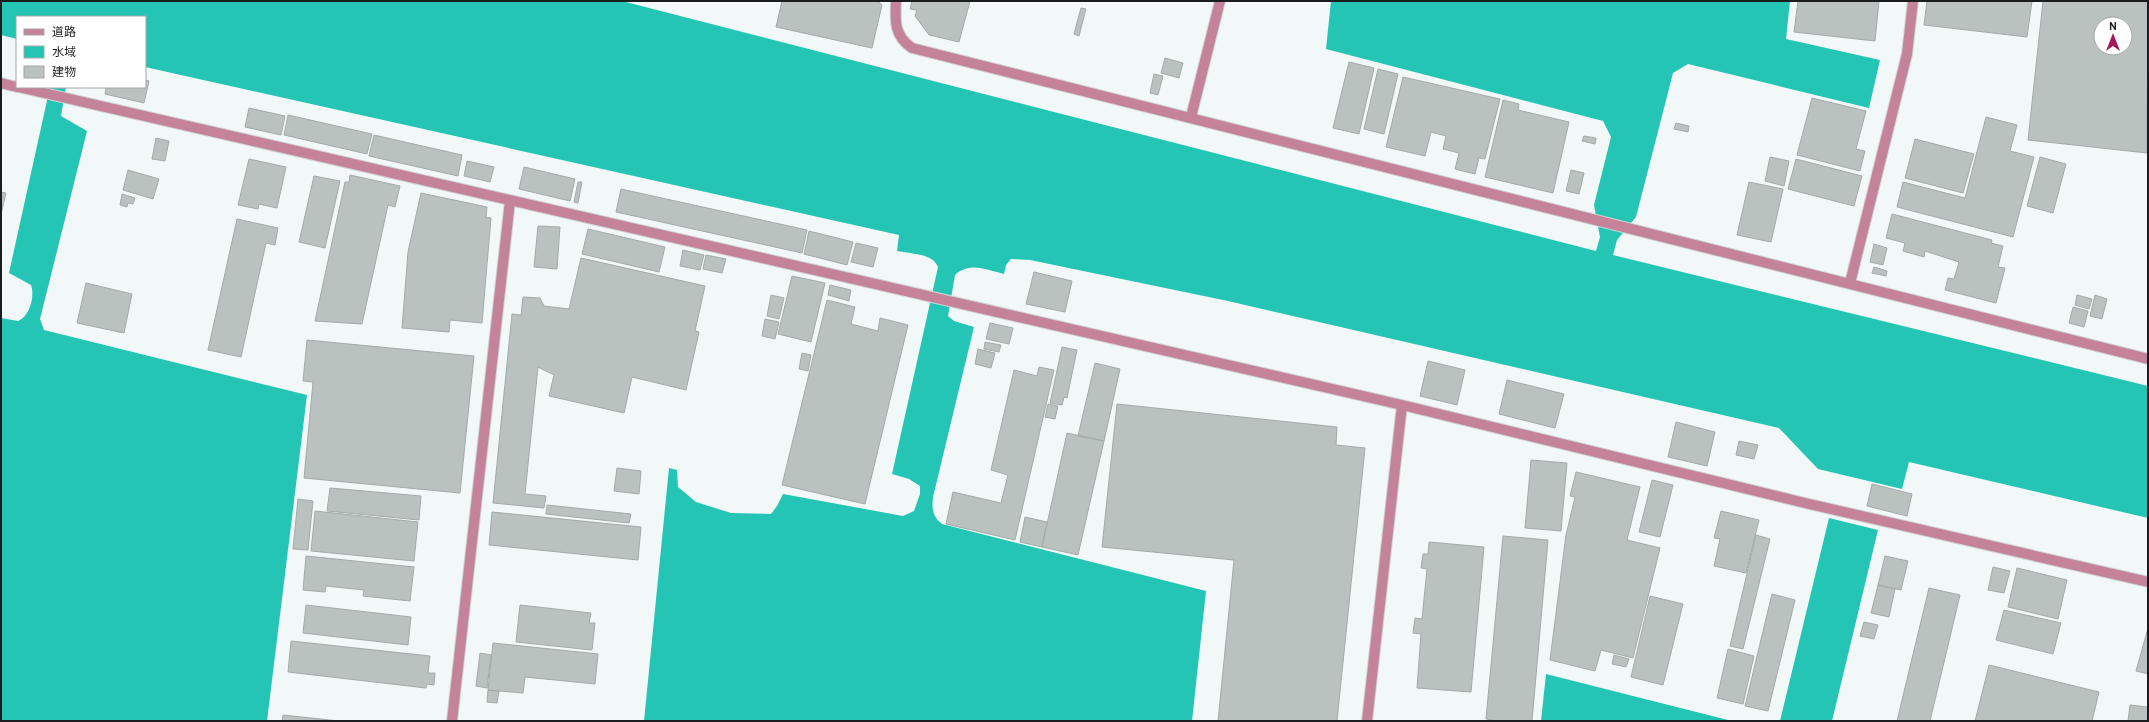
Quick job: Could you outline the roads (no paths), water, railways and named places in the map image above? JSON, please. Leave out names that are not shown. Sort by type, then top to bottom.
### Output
[{"type":"street","points":[[896,1],[895,26],[904,42],[912,48],[1191,117],[1638,232],[1850,283],[2148,359]]},
{"type":"street","points":[[1191,117],[1220,1]]},
{"type":"street","points":[[1850,283],[1907,54],[1913,1]]},
{"type":"street","points":[[1,83],[16,87]]},
{"type":"street","points":[[21,88],[1402,404],[1805,503],[2148,582]]},
{"type":"street","points":[[452,721],[510,201]]},
{"type":"street","points":[[1367,721],[1402,404]]},
{"type":"water","points":[[1,1],[622,1],[1596,251],[1600,237],[1594,205],[1611,137],[1603,121],[1326,49],[1331,1],[1790,1],[1786,39],[1880,60],[1869,108],[1688,64],[1673,73],[1636,217],[1617,240],[1613,255],[2148,386],[2148,518],[1909,462],[1902,489],[1818,469],[1779,428],[1228,301],[1030,260],[1011,259],[1006,265],[1004,274],[972,267],[966,268],[955,275],[948,316],[954,321],[974,327],[933,497],[934,515],[942,524],[1206,591],[1192,721],[644,721],[669,468],[677,470],[678,487],[696,502],[731,513],[771,514],[783,494],[903,516],[914,511],[920,494],[920,486],[909,479],[892,474],[938,267],[935,262],[926,257],[897,251],[899,235],[146,67],[146,16],[16,16],[16,39],[1,35]]},
{"type":"water","points":[[50,88],[66,88],[61,116],[87,131],[40,319],[44,330],[307,395],[267,721],[1,721],[1,318],[18,321],[26,315],[32,300],[31,285],[9,273]]},
{"type":"water","points":[[1829,518],[1878,530],[1832,721],[1780,721]]},
{"type":"water","points":[[1546,674],[1732,721],[1541,721]]}]
